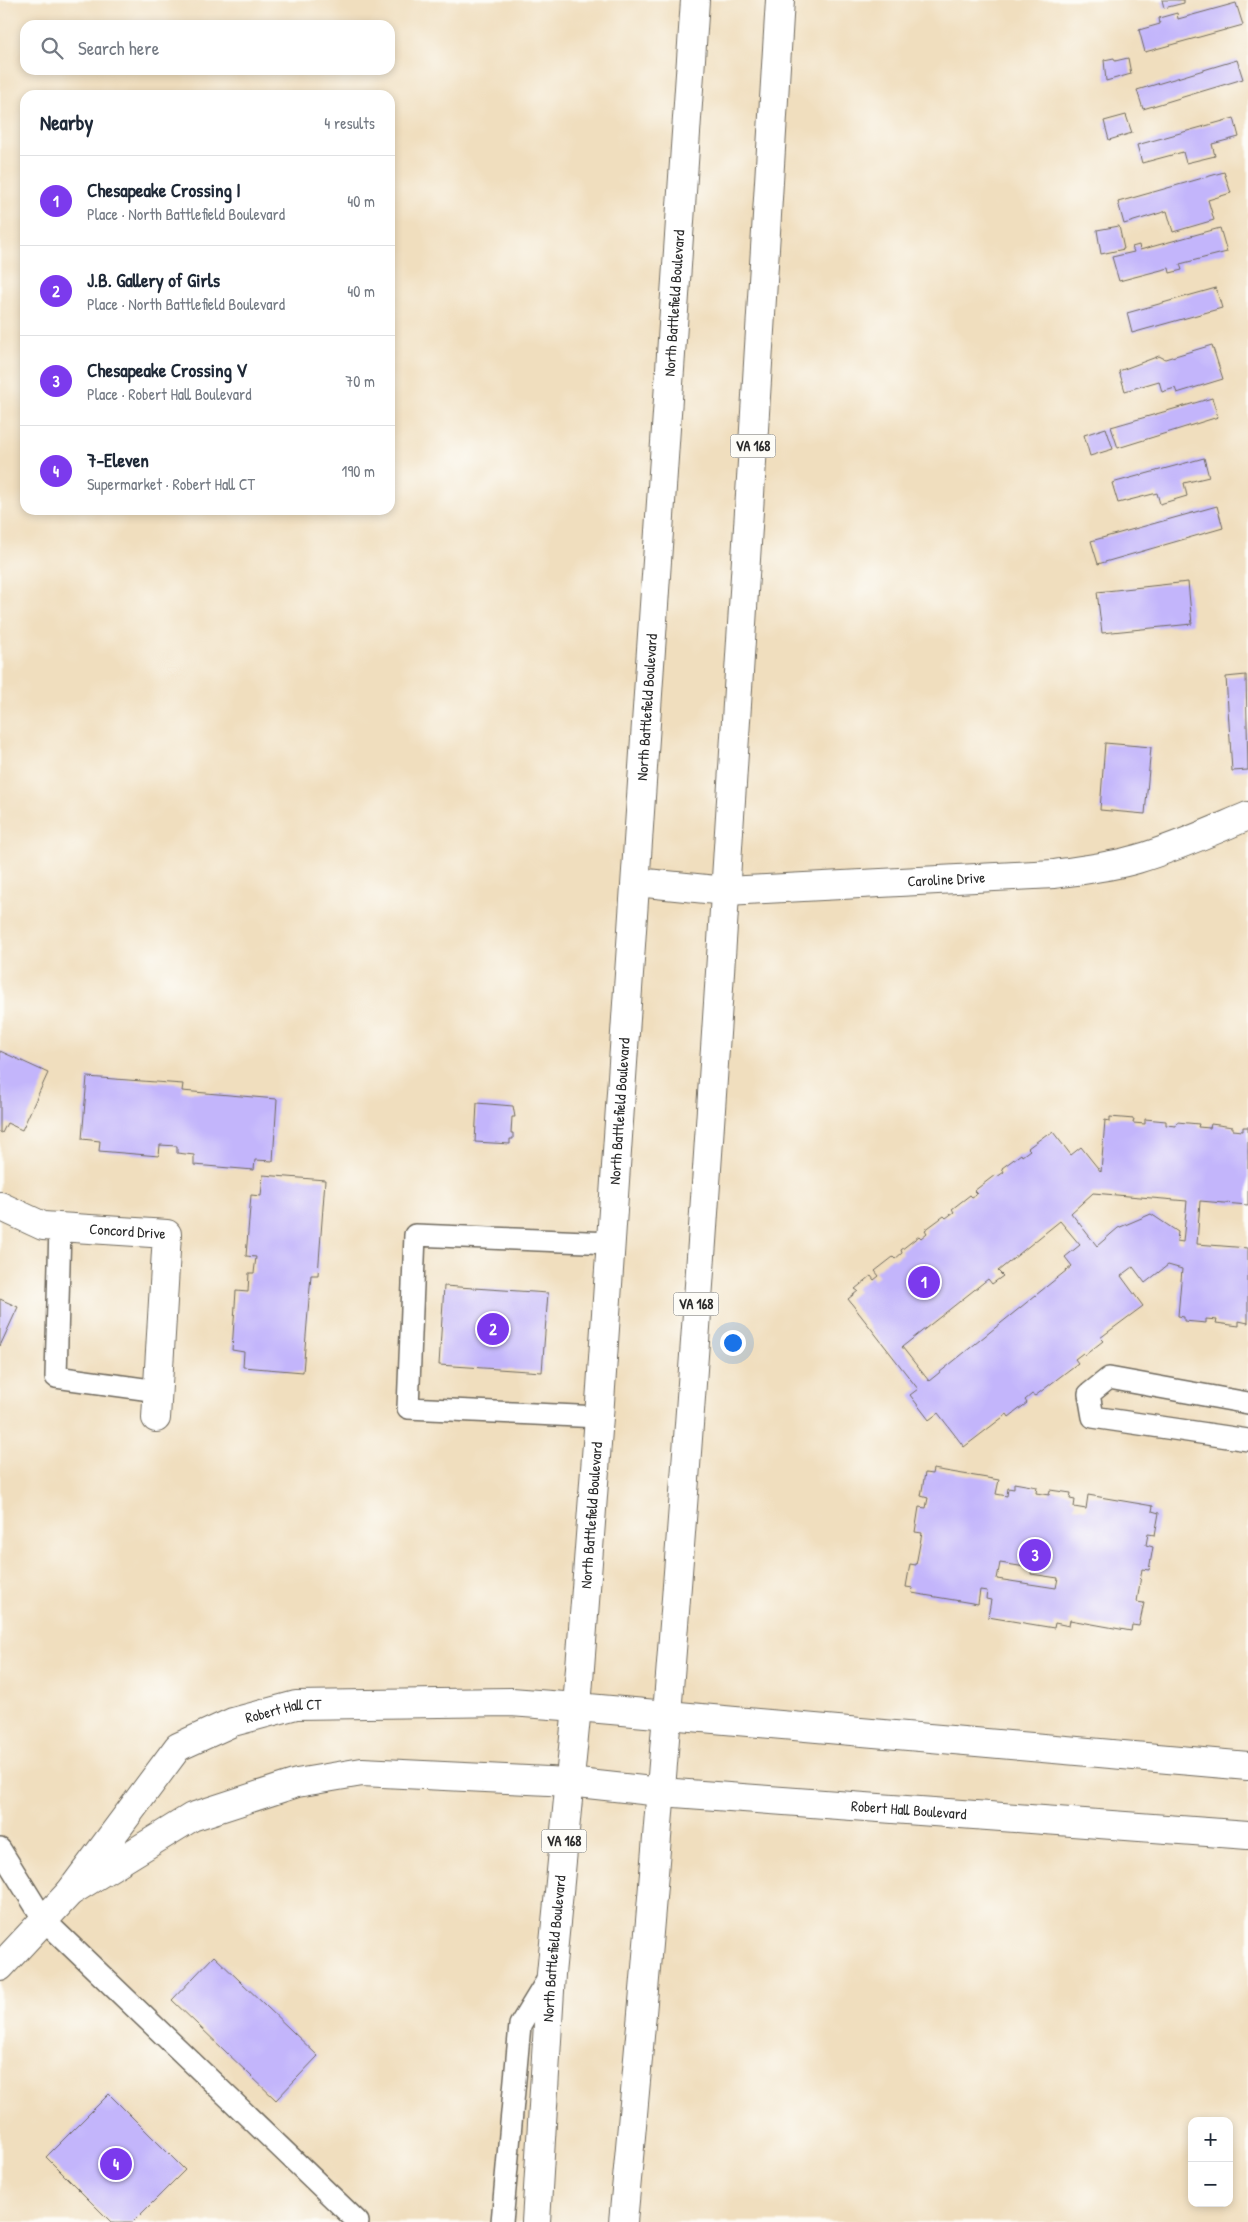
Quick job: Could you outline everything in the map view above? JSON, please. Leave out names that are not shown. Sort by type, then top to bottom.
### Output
[{"type":"main road","name":"North Battlefield Boulevard","points":[[536,2222],[551,1974],[570,1782],[599,1417],[695,0]]},
{"type":"main road","name":"VA 168","points":[[623,2222],[667,1716],[726,891],[780,0]]},
{"type":"main road","name":"Caroline Drive","points":[[636,882],[726,891],[1054,874],[1098,868],[1137,859],[1195,839],[1248,816]]},
{"type":"main road","name":"Concord Drive","points":[[0,1206],[43,1226],[167,1234],[156,1418]]},
{"type":"main road","name":"Robert Hall CT","points":[[0,1967],[70,1892],[178,1748],[233,1722],[296,1705],[510,1702],[576,1707]]},
{"type":"main road","points":[[576,1707],[1248,1766]]},
{"type":"main road","name":"Robert Hall CT","points":[[70,1892],[192,1817],[297,1783],[362,1772],[570,1782]]},
{"type":"main road","name":"Robert Hall Boulevard","points":[[570,1782],[660,1792],[1248,1835]]},
{"type":"lane","points":[[60,1227],[56,1377],[158,1391]]},
{"type":"lane","points":[[599,1417],[408,1408],[416,1234],[611,1243]]},
{"type":"lane","points":[[1248,1403],[1109,1378],[1089,1394],[1092,1417],[1248,1440]]},
{"type":"lane","points":[[0,1849],[44,1920],[358,2222]]},
{"type":"lane","points":[[502,2222],[520,2026],[551,1974]]},
{"type":"building","points":[[1162,0],[1184,0],[1184,3],[1164,8]]},
{"type":"building","points":[[1236,3],[1243,25],[1145,52],[1139,30],[1160,24],[1159,18],[1177,13],[1178,19]]},
{"type":"building","points":[[1114,58],[1115,61],[1128,58],[1131,74],[1106,81],[1104,60]]},
{"type":"building","points":[[1237,60],[1243,79],[1143,109],[1137,90]]},
{"type":"building","points":[[1126,115],[1132,133],[1109,140],[1104,121]]},
{"type":"building","points":[[1234,118],[1239,137],[1212,144],[1215,156],[1186,163],[1183,152],[1142,163],[1137,145]]},
{"type":"building","points":[[1224,172],[1231,193],[1208,200],[1214,220],[1173,232],[1167,211],[1124,224],[1118,202]]},
{"type":"building","points":[[1119,226],[1124,249],[1101,254],[1097,230]]},
{"type":"building","points":[[1220,228],[1227,252],[1180,264],[1182,270],[1170,273],[1169,268],[1119,281],[1112,257],[1134,252],[1132,247],[1139,245],[1140,250]]},
{"type":"building","points":[[1216,288],[1222,308],[1132,333],[1127,313]]},
{"type":"building","points":[[1212,345],[1223,379],[1177,393],[1175,388],[1162,392],[1159,381],[1125,391],[1119,371],[1159,356],[1165,359]]},
{"type":"building","points":[[1212,398],[1218,417],[1118,448],[1111,427]]},
{"type":"building","points":[[1106,428],[1113,449],[1090,456],[1084,435]]},
{"type":"building","points":[[1204,458],[1209,477],[1184,483],[1187,496],[1160,504],[1157,493],[1118,503],[1112,483]]},
{"type":"building","points":[[1217,506],[1223,528],[1098,564],[1091,541]]},
{"type":"building","points":[[1188,582],[1192,624],[1102,633],[1097,592]]},
{"type":"building","points":[[1246,675],[1248,770],[1232,771],[1226,677]]},
{"type":"building","points":[[1105,743],[1151,747],[1145,814],[1100,810]]},
{"type":"building","points":[[0,1051],[48,1073],[22,1130],[7,1123],[2,1133],[0,1132]]},
{"type":"building","points":[[87,1077],[183,1084],[182,1091],[277,1099],[273,1161],[255,1160],[254,1170],[194,1165],[194,1155],[177,1153],[177,1146],[160,1145],[159,1156],[99,1151],[100,1141],[82,1139]]},
{"type":"building","points":[[477,1103],[513,1106],[515,1117],[512,1117],[511,1133],[513,1133],[513,1139],[510,1139],[510,1144],[475,1142]]},
{"type":"building","points":[[1110,1117],[1134,1119],[1133,1123],[1145,1124],[1145,1119],[1166,1121],[1166,1125],[1176,1126],[1177,1122],[1199,1124],[1198,1127],[1210,1128],[1211,1124],[1233,1127],[1233,1130],[1243,1131],[1243,1127],[1248,1127],[1248,1205],[1200,1201],[1197,1244],[1248,1248],[1248,1323],[1239,1321],[1239,1326],[1216,1323],[1217,1320],[1206,1319],[1206,1323],[1184,1321],[1184,1317],[1178,1316],[1182,1269],[1168,1265],[1145,1283],[1133,1267],[1121,1276],[1143,1306],[1100,1338],[1103,1341],[1085,1355],[1083,1353],[1075,1359],[1078,1363],[1035,1396],[1032,1394],[1025,1400],[1027,1403],[1009,1417],[1007,1414],[964,1447],[938,1413],[929,1420],[910,1395],[918,1389],[848,1299],[858,1291],[855,1289],[871,1276],[874,1280],[879,1276],[875,1271],[893,1257],[895,1259],[902,1253],[901,1250],[919,1236],[921,1238],[927,1233],[925,1230],[944,1216],[946,1218],[954,1212],[952,1209],[970,1195],[972,1197],[977,1194],[974,1191],[995,1175],[997,1177],[1004,1172],[1002,1168],[1021,1154],[1022,1156],[1030,1150],[1028,1148],[1047,1134],[1048,1136],[1053,1132],[1071,1155],[1081,1147],[1101,1172],[1105,1120],[1110,1121]],"holes":[[[1093,1193],[1187,1201],[1183,1242],[1177,1241],[1178,1232],[1151,1214],[1118,1228],[1097,1246],[1071,1213]],[[1060,1221],[1080,1245],[1065,1257],[1072,1266],[929,1381],[902,1347],[988,1279],[992,1284],[1003,1276],[998,1271]]]},
{"type":"building","points":[[263,1175],[325,1180],[318,1275],[311,1275],[303,1372],[243,1367],[244,1352],[232,1350],[236,1291],[248,1292],[249,1273],[254,1273],[256,1257],[246,1256],[251,1195],[261,1196]]},
{"type":"building","points":[[444,1286],[548,1293],[542,1372],[439,1365]]},
{"type":"building","points":[[0,1299],[18,1307],[0,1346]]},
{"type":"building","points":[[933,1469],[999,1480],[996,1494],[1007,1496],[1008,1488],[1014,1489],[1014,1483],[1037,1487],[1036,1493],[1049,1495],[1050,1490],[1071,1493],[1070,1499],[1075,1500],[1074,1507],[1086,1509],[1088,1495],[1153,1506],[1152,1511],[1159,1513],[1155,1535],[1148,1534],[1146,1545],[1153,1547],[1149,1570],[1142,1569],[1137,1602],[1144,1603],[1139,1626],[1132,1625],[1131,1631],[1070,1620],[1069,1626],[1055,1623],[1054,1628],[988,1617],[991,1600],[986,1599],[987,1591],[980,1590],[978,1604],[912,1593],[913,1588],[906,1587],[910,1564],[916,1565],[922,1533],[915,1532],[919,1507],[926,1508],[928,1498],[921,1496],[925,1473],[932,1474]],"holes":[[[1000,1563],[1032,1568],[1031,1574],[1058,1578],[1056,1588],[997,1579]]]},
{"type":"building","points":[[214,1956],[318,2056],[276,2100],[172,2000]]},
{"type":"building","points":[[109,2094],[185,2170],[133,2222],[111,2222],[46,2157]]},
{"type":"place","name":"Chesapeake Crossing I","points":[[924,1282]]},
{"type":"place","name":"J.B. Gallery of Girls","points":[[493,1329]]},
{"type":"place","name":"Chesapeake Crossing V","points":[[1035,1555]]},
{"type":"place","name":"7-Eleven","points":[[116,2164]]}]
